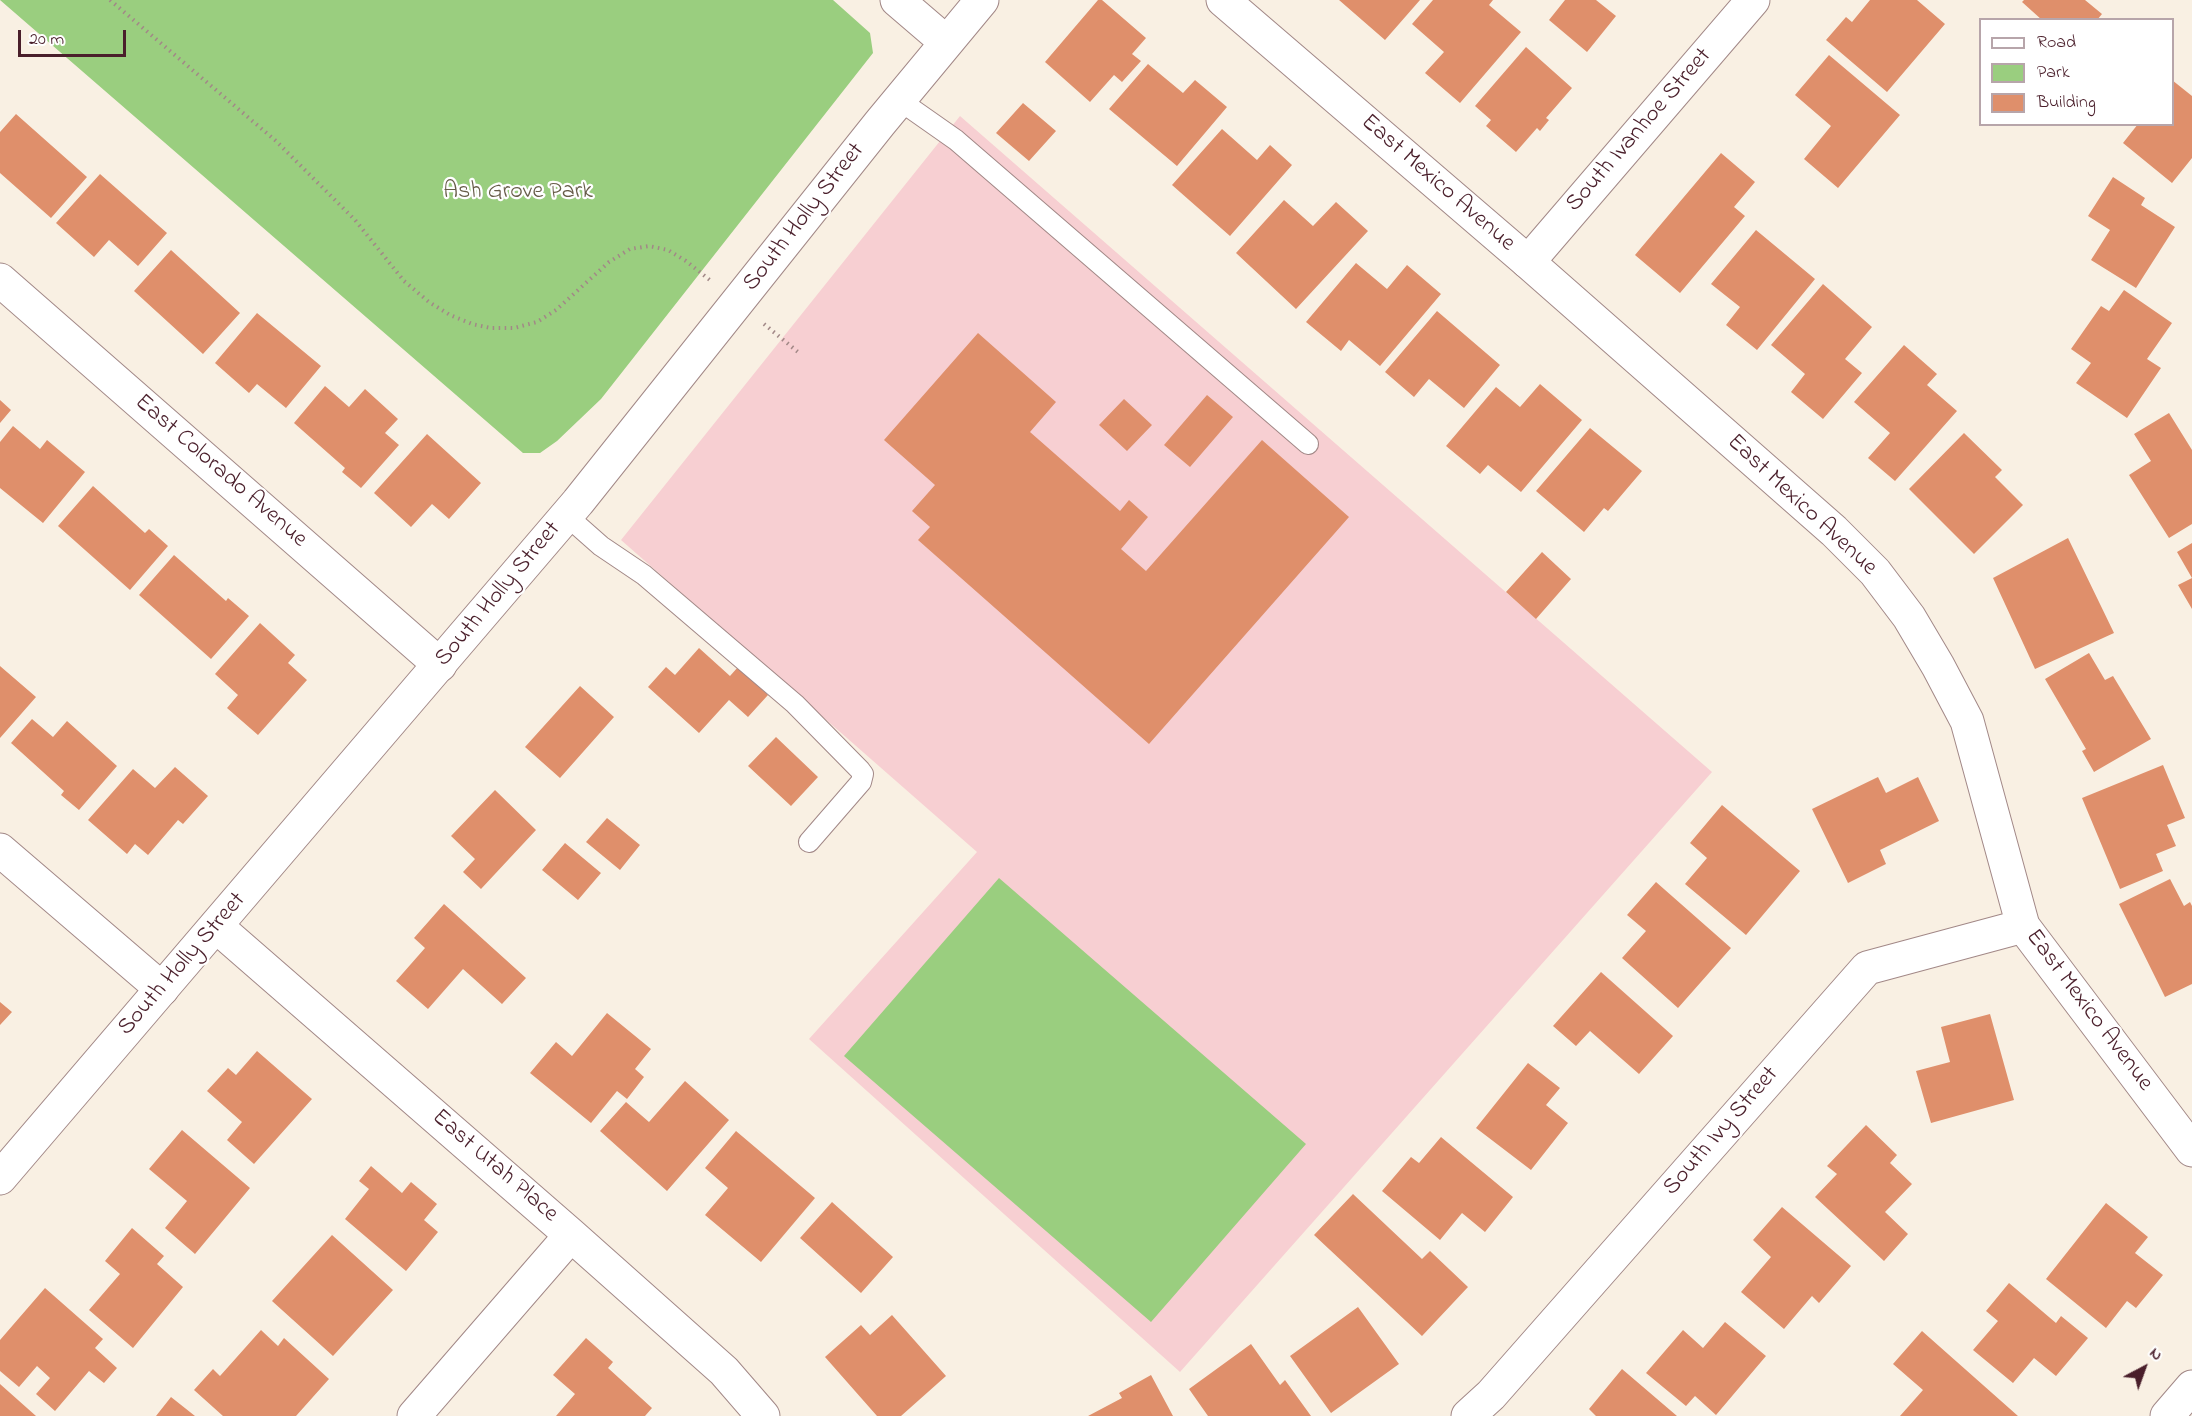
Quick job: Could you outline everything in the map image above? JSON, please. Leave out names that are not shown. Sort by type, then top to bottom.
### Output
[{"type":"street","points":[[897,0],[946,42]]},
{"type":"street","name":"South Holly Street","points":[[0,1178],[567,516],[899,100],[982,0]]},
{"type":"street","name":"East Mexico Avenue","points":[[1223,0],[1528,262],[1834,531],[1875,572],[1909,617],[1967,721],[2023,926],[2192,1150]]},
{"type":"street","name":"South Ivanhoe Street","points":[[1528,262],[1753,0]]},
{"type":"street","name":"East Colorado Avenue","points":[[0,280],[440,664]]},
{"type":"street","points":[[0,850],[162,989]]},
{"type":"street","name":"East Utah Place","points":[[216,926],[572,1235],[724,1371],[763,1416]]},
{"type":"street","name":"South Ivy Street","points":[[1468,1416],[1491,1395],[1867,968],[2023,926]]},
{"type":"street","points":[[414,1416],[572,1235]]},
{"type":"street","points":[[2167,1416],[2192,1388]]},
{"type":"lane","points":[[899,100],[956,140],[1308,444]]},
{"type":"lane","points":[[567,516],[601,546],[644,575],[795,704],[860,770],[861,782],[809,842]]},
{"type":"path","points":[[110,0],[276,141],[355,220],[404,281],[429,303],[450,315],[472,324],[491,327],[514,328],[537,322],[556,310],[609,262],[630,249],[649,246],[668,250],[686,261],[798,352]]},
{"type":"shaded area","points":[[960,116],[1712,772],[1180,1372],[809,1039],[977,852],[621,540]]},
{"type":"green space","name":"Ash Grove Park","points":[[0,0],[833,0],[870,33],[873,53],[601,399],[557,441],[540,453],[523,453]]},
{"type":"green space","points":[[999,878],[1306,1144],[1151,1322],[844,1056]]},
{"type":"building","points":[[1098,0],[1102,0],[1146,38],[1132,54],[1141,61],[1122,82],[1114,75],[1090,102],[1045,62]]},
{"type":"building","points":[[1339,0],[1420,0],[1385,40]]},
{"type":"building","points":[[1433,0],[1493,0],[1489,5],[1521,32],[1460,103],[1425,73],[1444,52],[1412,24]]},
{"type":"building","points":[[1565,0],[1596,0],[1616,16],[1587,52],[1549,20]]},
{"type":"building","points":[[1870,0],[1917,0],[1945,24],[1887,92],[1826,40],[1846,17],[1852,22]]},
{"type":"building","points":[[2024,0],[2085,0],[2102,14],[2099,18],[2040,18],[2022,2]]},
{"type":"building","points":[[1526,47],[1572,88],[1546,118],[1549,120],[1540,131],[1537,128],[1516,152],[1486,126],[1491,120],[1475,106]]},
{"type":"building","points":[[1829,55],[1900,115],[1838,188],[1804,159],[1831,126],[1795,95]]},
{"type":"building","points":[[1148,64],[1183,93],[1195,80],[1227,107],[1177,166],[1109,109]]},
{"type":"building","points":[[2174,82],[2192,96],[2192,158],[2172,183],[2123,143],[2136,126],[2174,126]]},
{"type":"building","points":[[1023,103],[1056,131],[1029,161],[996,133]]},
{"type":"building","points":[[16,114],[87,177],[51,218],[0,173],[0,132]]},
{"type":"building","points":[[1222,129],[1257,160],[1270,145],[1292,165],[1230,236],[1172,185]]},
{"type":"building","points":[[1721,153],[1755,182],[1734,207],[1745,216],[1680,293],[1635,255]]},
{"type":"building","points":[[100,174],[167,233],[138,266],[109,240],[94,257],[56,223]]},
{"type":"building","points":[[2113,177],[2145,198],[2141,205],[2175,227],[2136,288],[2091,260],[2110,230],[2088,216]]},
{"type":"building","points":[[1284,200],[1313,226],[1336,202],[1368,231],[1296,309],[1236,253]]},
{"type":"building","points":[[1756,230],[1815,279],[1757,350],[1726,325],[1740,307],[1711,284]]},
{"type":"building","points":[[171,250],[240,313],[203,354],[134,291]]},
{"type":"building","points":[[1356,263],[1387,289],[1407,265],[1441,294],[1380,366],[1349,340],[1341,351],[1306,322]]},
{"type":"building","points":[[1823,284],[1872,327],[1845,359],[1862,373],[1823,419],[1791,392],[1805,374],[1771,345]]},
{"type":"building","points":[[2124,290],[2172,323],[2147,359],[2161,368],[2127,418],[2076,383],[2091,363],[2071,349],[2101,306],[2109,311]]},
{"type":"building","points":[[1437,311],[1500,365],[1464,408],[1429,379],[1414,397],[1385,372]]},
{"type":"building","points":[[257,313],[321,366],[286,408],[257,384],[249,393],[215,363]]},
{"type":"building","points":[[978,333],[1056,402],[1030,432],[1120,511],[1129,500],[1148,517],[1121,549],[1146,571],[1262,440],[1349,517],[1149,744],[918,540],[930,527],[912,511],[935,485],[884,440]]},
{"type":"building","points":[[1904,345],[1937,374],[1927,385],[1957,411],[1895,481],[1868,458],[1890,433],[1854,402]]},
{"type":"building","points":[[1540,384],[1582,420],[1521,492],[1488,465],[1480,474],[1446,446],[1496,387],[1520,407]]},
{"type":"building","points":[[325,386],[349,407],[365,389],[398,419],[385,433],[399,445],[361,488],[342,472],[345,468],[294,423]]},
{"type":"building","points":[[1207,395],[1233,417],[1190,467],[1164,445]]},
{"type":"building","points":[[1124,399],[1152,425],[1127,451],[1099,425]]},
{"type":"building","points":[[0,400],[11,410],[0,423]]},
{"type":"building","points":[[2169,413],[2192,450],[2192,524],[2169,538],[2129,475],[2151,461],[2134,434]]},
{"type":"building","points":[[13,426],[40,449],[47,440],[85,472],[43,523],[0,488],[0,442]]},
{"type":"building","points":[[1590,428],[1642,471],[1608,511],[1604,508],[1584,532],[1536,491]]},
{"type":"building","points":[[1964,433],[2002,470],[1995,477],[2023,505],[1974,554],[1909,489]]},
{"type":"building","points":[[427,434],[481,483],[449,519],[432,504],[411,527],[374,493]]},
{"type":"building","points":[[93,486],[145,533],[149,529],[168,546],[130,590],[58,526]]},
{"type":"building","points":[[2068,538],[2114,633],[2035,669],[1993,578]]},
{"type":"building","points":[[2192,543],[2192,578],[2177,552]]},
{"type":"building","points":[[1542,552],[1571,579],[1536,619],[1506,592]]},
{"type":"building","points":[[174,555],[226,601],[228,598],[249,616],[211,659],[139,595]]},
{"type":"building","points":[[2192,578],[2192,609],[2178,585]]},
{"type":"building","points":[[260,623],[295,655],[288,663],[307,680],[258,735],[227,708],[238,695],[215,674]]},
{"type":"building","points":[[699,648],[730,676],[738,667],[768,695],[748,717],[729,700],[699,733],[648,687],[666,667],[675,675]]},
{"type":"building","points":[[2089,653],[2105,680],[2113,676],[2151,739],[2094,772],[2082,751],[2086,749],[2045,679]]},
{"type":"building","points":[[0,666],[36,697],[0,738]]},
{"type":"building","points":[[580,686],[614,717],[560,778],[525,747]]},
{"type":"building","points":[[32,719],[53,737],[67,721],[117,766],[79,810],[61,795],[64,791],[11,743]]},
{"type":"building","points":[[776,737],[818,777],[791,806],[748,766]]},
{"type":"building","points":[[2163,765],[2185,818],[2167,825],[2176,846],[2156,854],[2163,871],[2120,889],[2082,798]]},
{"type":"building","points":[[175,767],[208,796],[183,824],[178,820],[148,855],[135,844],[127,854],[88,820],[133,769],[155,788]]},
{"type":"building","points":[[1878,777],[1886,793],[1918,777],[1939,821],[1880,850],[1886,864],[1848,883],[1812,809]]},
{"type":"building","points":[[495,790],[536,830],[481,889],[463,872],[475,859],[451,836]]},
{"type":"building","points":[[1722,805],[1800,871],[1746,935],[1685,884],[1707,858],[1690,843]]},
{"type":"building","points":[[607,818],[640,845],[620,870],[586,842]]},
{"type":"building","points":[[565,843],[601,873],[578,900],[542,870]]},
{"type":"building","points":[[2170,879],[2184,906],[2190,902],[2192,906],[2192,984],[2165,997],[2119,904]]},
{"type":"building","points":[[1656,882],[1731,948],[1678,1008],[1622,958],[1646,931],[1627,915]]},
{"type":"building","points":[[444,904],[526,978],[502,1004],[463,969],[428,1009],[396,981],[425,948],[414,938]]},
{"type":"building","points":[[1601,972],[1673,1036],[1639,1074],[1590,1031],[1576,1046],[1553,1026]]},
{"type":"building","points":[[0,1002],[12,1012],[0,1025]]},
{"type":"building","points":[[607,1013],[651,1049],[635,1069],[644,1077],[627,1099],[617,1091],[591,1123],[530,1073],[556,1042],[572,1056]]},
{"type":"building","points":[[1990,1014],[2014,1100],[1931,1123],[1916,1071],[1950,1062],[1941,1027]]},
{"type":"building","points":[[257,1051],[312,1099],[254,1164],[227,1140],[242,1122],[207,1091],[228,1068],[236,1075]]},
{"type":"building","points":[[1528,1063],[1560,1088],[1546,1105],[1568,1123],[1531,1170],[1476,1128]]},
{"type":"building","points":[[685,1081],[729,1120],[667,1191],[600,1131],[626,1102],[649,1122]]},
{"type":"building","points":[[1866,1125],[1897,1155],[1890,1163],[1912,1184],[1885,1212],[1908,1234],[1884,1261],[1815,1197],[1837,1174],[1827,1166]]},
{"type":"building","points":[[182,1130],[250,1188],[195,1254],[165,1228],[187,1201],[149,1169]]},
{"type":"building","points":[[736,1131],[815,1198],[761,1262],[705,1215],[728,1188],[705,1168]]},
{"type":"building","points":[[1441,1137],[1513,1197],[1485,1232],[1462,1213],[1440,1240],[1382,1191],[1411,1157],[1419,1163]]},
{"type":"building","points":[[371,1166],[402,1193],[411,1182],[437,1204],[424,1220],[438,1232],[406,1271],[345,1219],[369,1189],[359,1181]]},
{"type":"building","points":[[1353,1194],[1422,1259],[1430,1251],[1468,1287],[1422,1336],[1314,1235]]},
{"type":"building","points":[[832,1202],[893,1257],[861,1293],[800,1238]]},
{"type":"building","points":[[2106,1203],[2148,1237],[2135,1253],[2163,1275],[2136,1308],[2127,1301],[2106,1328],[2046,1279]]},
{"type":"building","points":[[1782,1207],[1851,1266],[1819,1303],[1812,1296],[1784,1329],[1741,1292],[1771,1257],[1753,1240]]},
{"type":"building","points":[[132,1228],[164,1256],[157,1264],[183,1287],[133,1348],[89,1310],[120,1274],[105,1261]]},
{"type":"building","points":[[332,1235],[393,1290],[333,1356],[272,1301]]},
{"type":"building","points":[[2009,1283],[2056,1323],[2061,1316],[2088,1338],[2056,1376],[2034,1358],[2013,1383],[1973,1350],[1998,1321],[1986,1311]]},
{"type":"building","points":[[45,1288],[103,1339],[95,1348],[117,1368],[104,1383],[89,1371],[55,1411],[36,1394],[50,1378],[37,1366],[19,1387],[0,1371],[0,1340]]},
{"type":"building","points":[[1358,1307],[1399,1364],[1331,1413],[1290,1356]]},
{"type":"building","points":[[892,1315],[946,1376],[901,1416],[877,1416],[825,1357],[861,1325],[870,1335]]},
{"type":"building","points":[[1725,1322],[1766,1356],[1716,1415],[1695,1396],[1686,1406],[1646,1373],[1683,1330],[1703,1348]]},
{"type":"building","points":[[261,1330],[278,1346],[284,1338],[329,1379],[296,1416],[223,1416],[194,1390],[213,1369],[220,1376]]},
{"type":"building","points":[[1922,1331],[2018,1416],[1900,1416],[1923,1390],[1893,1364]]},
{"type":"building","points":[[586,1338],[613,1362],[608,1368],[652,1408],[645,1416],[556,1416],[575,1394],[553,1375]]},
{"type":"building","points":[[1251,1344],[1280,1385],[1285,1380],[1311,1416],[1208,1416],[1189,1389]]},
{"type":"building","points":[[1622,1369],[1677,1416],[1596,1416],[1589,1409]]},
{"type":"building","points":[[1151,1375],[1173,1416],[1088,1416],[1122,1398],[1119,1393]]},
{"type":"building","points":[[0,1384],[36,1416],[0,1416]]},
{"type":"building","points":[[171,1397],[195,1416],[156,1416]]}]
